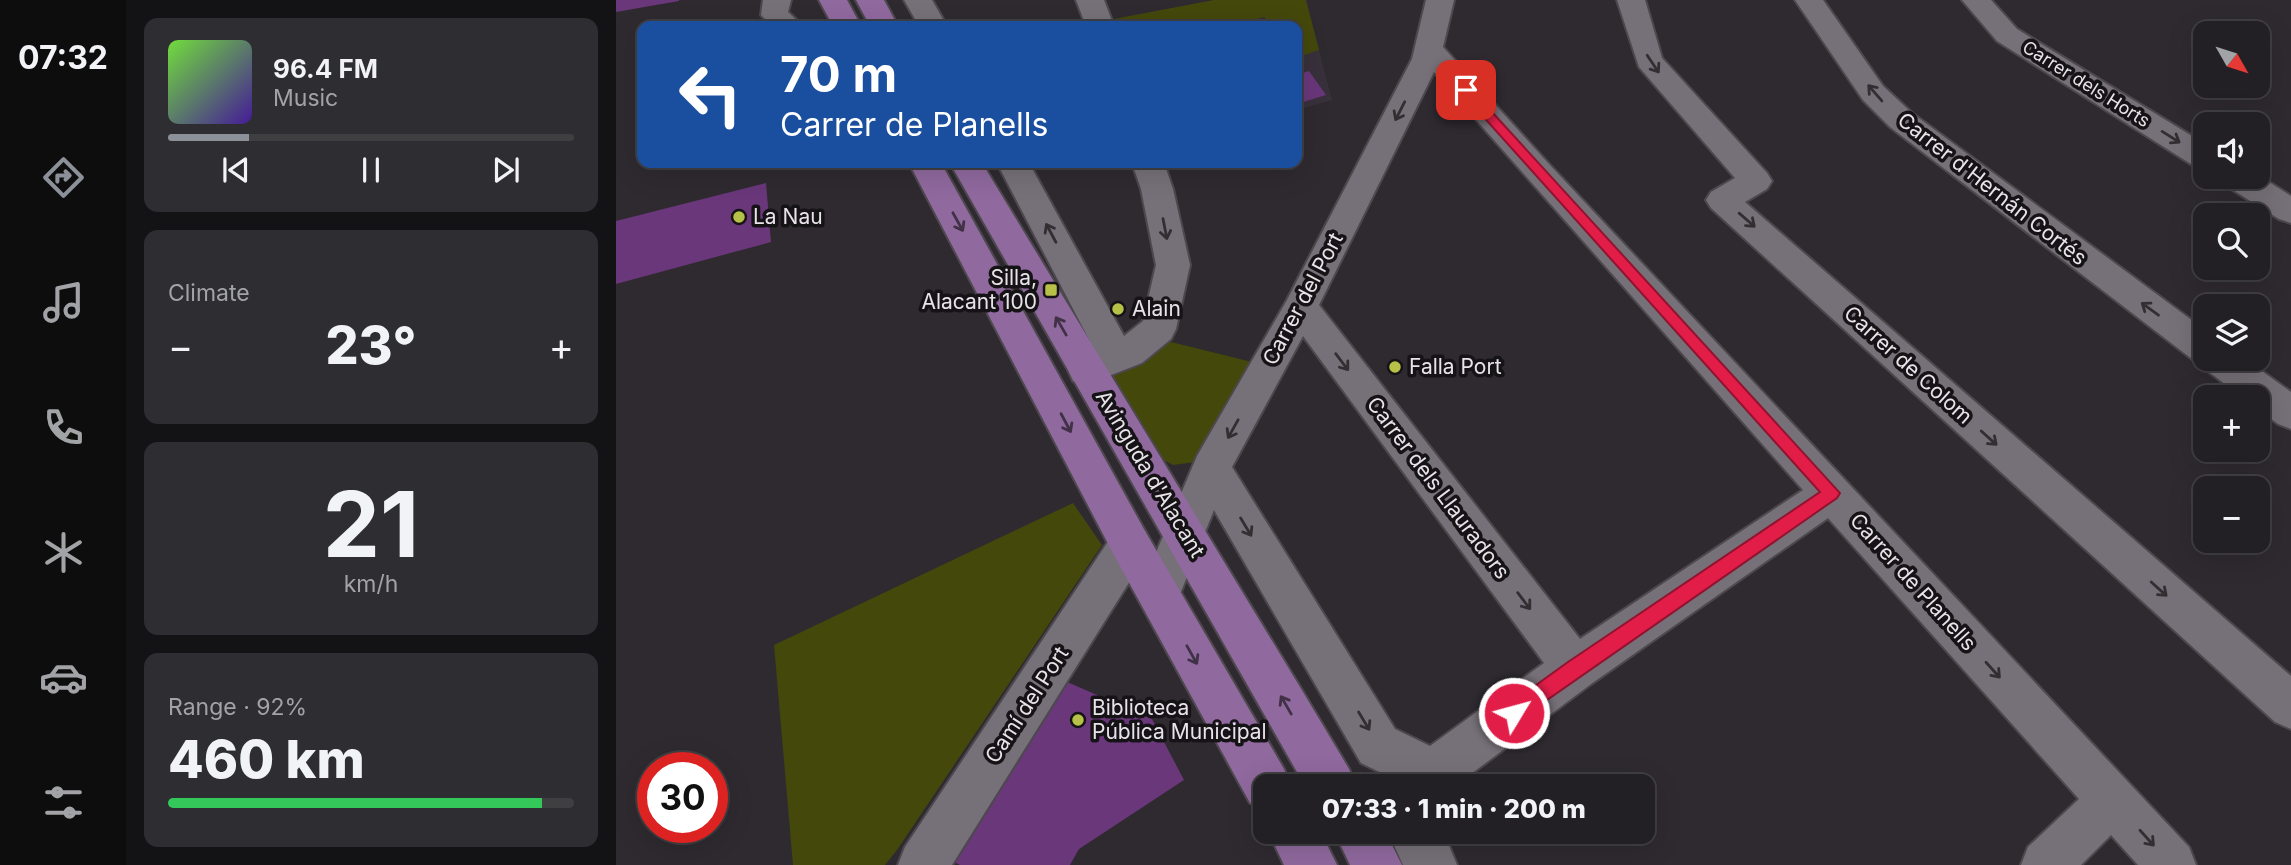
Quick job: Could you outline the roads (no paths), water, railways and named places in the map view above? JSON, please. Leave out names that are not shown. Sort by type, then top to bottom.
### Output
[{"type":"main road","points":[[833,0],[844,21]]},
{"type":"main road","points":[[870,0],[881,21]]},
{"type":"main road","points":[[928,168],[1130,544],[1260,774]]},
{"type":"main road","name":"Avinguda d'Alacant","points":[[969,168],[1101,364],[1185,531],[1325,774]]},
{"type":"main road","points":[[1300,844],[1312,865]]},
{"type":"main road","points":[[1365,844],[1377,865]]},
{"type":"street","points":[[777,0],[775,15],[783,21]]},
{"type":"street","points":[[918,0],[930,21]]},
{"type":"street","points":[[1090,0],[1098,21]]},
{"type":"street","name":"Carrer del Port","points":[[1159,595],[1211,468],[1301,307],[1430,50],[1440,0]]},
{"type":"street","name":"Carrer de Colom","points":[[1631,0],[1649,61],[1756,181],[1722,200],[2291,706]]},
{"type":"street","name":"Carrer d'Hernán Cortés","points":[[1809,0],[1873,93],[1901,120],[2193,340]]},
{"type":"street","name":"Carrer dels Horts","points":[[1976,0],[2007,35],[2193,151]]},
{"type":"street","name":"Carrer de Planells","points":[[1430,50],[1537,172],[2171,865]]},
{"type":"street","name":"Avinguda d'Alacant","points":[[1015,168],[1101,364]]},
{"type":"street","points":[[1101,364],[1129,353],[1158,329],[1172,265],[1157,189],[1150,168]]},
{"type":"street","points":[[2255,189],[2291,211]]},
{"type":"street","name":"Carrer dels Llauradors","points":[[1301,307],[1574,668]]},
{"type":"street","points":[[2234,371],[2291,413]]},
{"type":"street","points":[[1211,468],[1378,746],[1422,774]]},
{"type":"street","points":[[1439,774],[1574,668],[1831,493]]},
{"type":"street","name":"Camí del Port","points":[[923,865],[1130,544]]},
{"type":"street","points":[[2046,865],[2112,800]]},
{"type":"street","points":[[1419,844],[1432,865]]},
{"type":"place","name":"La Nau","points":[[739,217]]},
{"type":"place","name":"Silla, Alacant 100","points":[[1051,290]]},
{"type":"place","name":"Alain","points":[[1118,309]]},
{"type":"place","name":"Falla Port","points":[[1395,367]]},
{"type":"place","name":"Biblioteca Pública Municipal","points":[[1078,720]]}]
